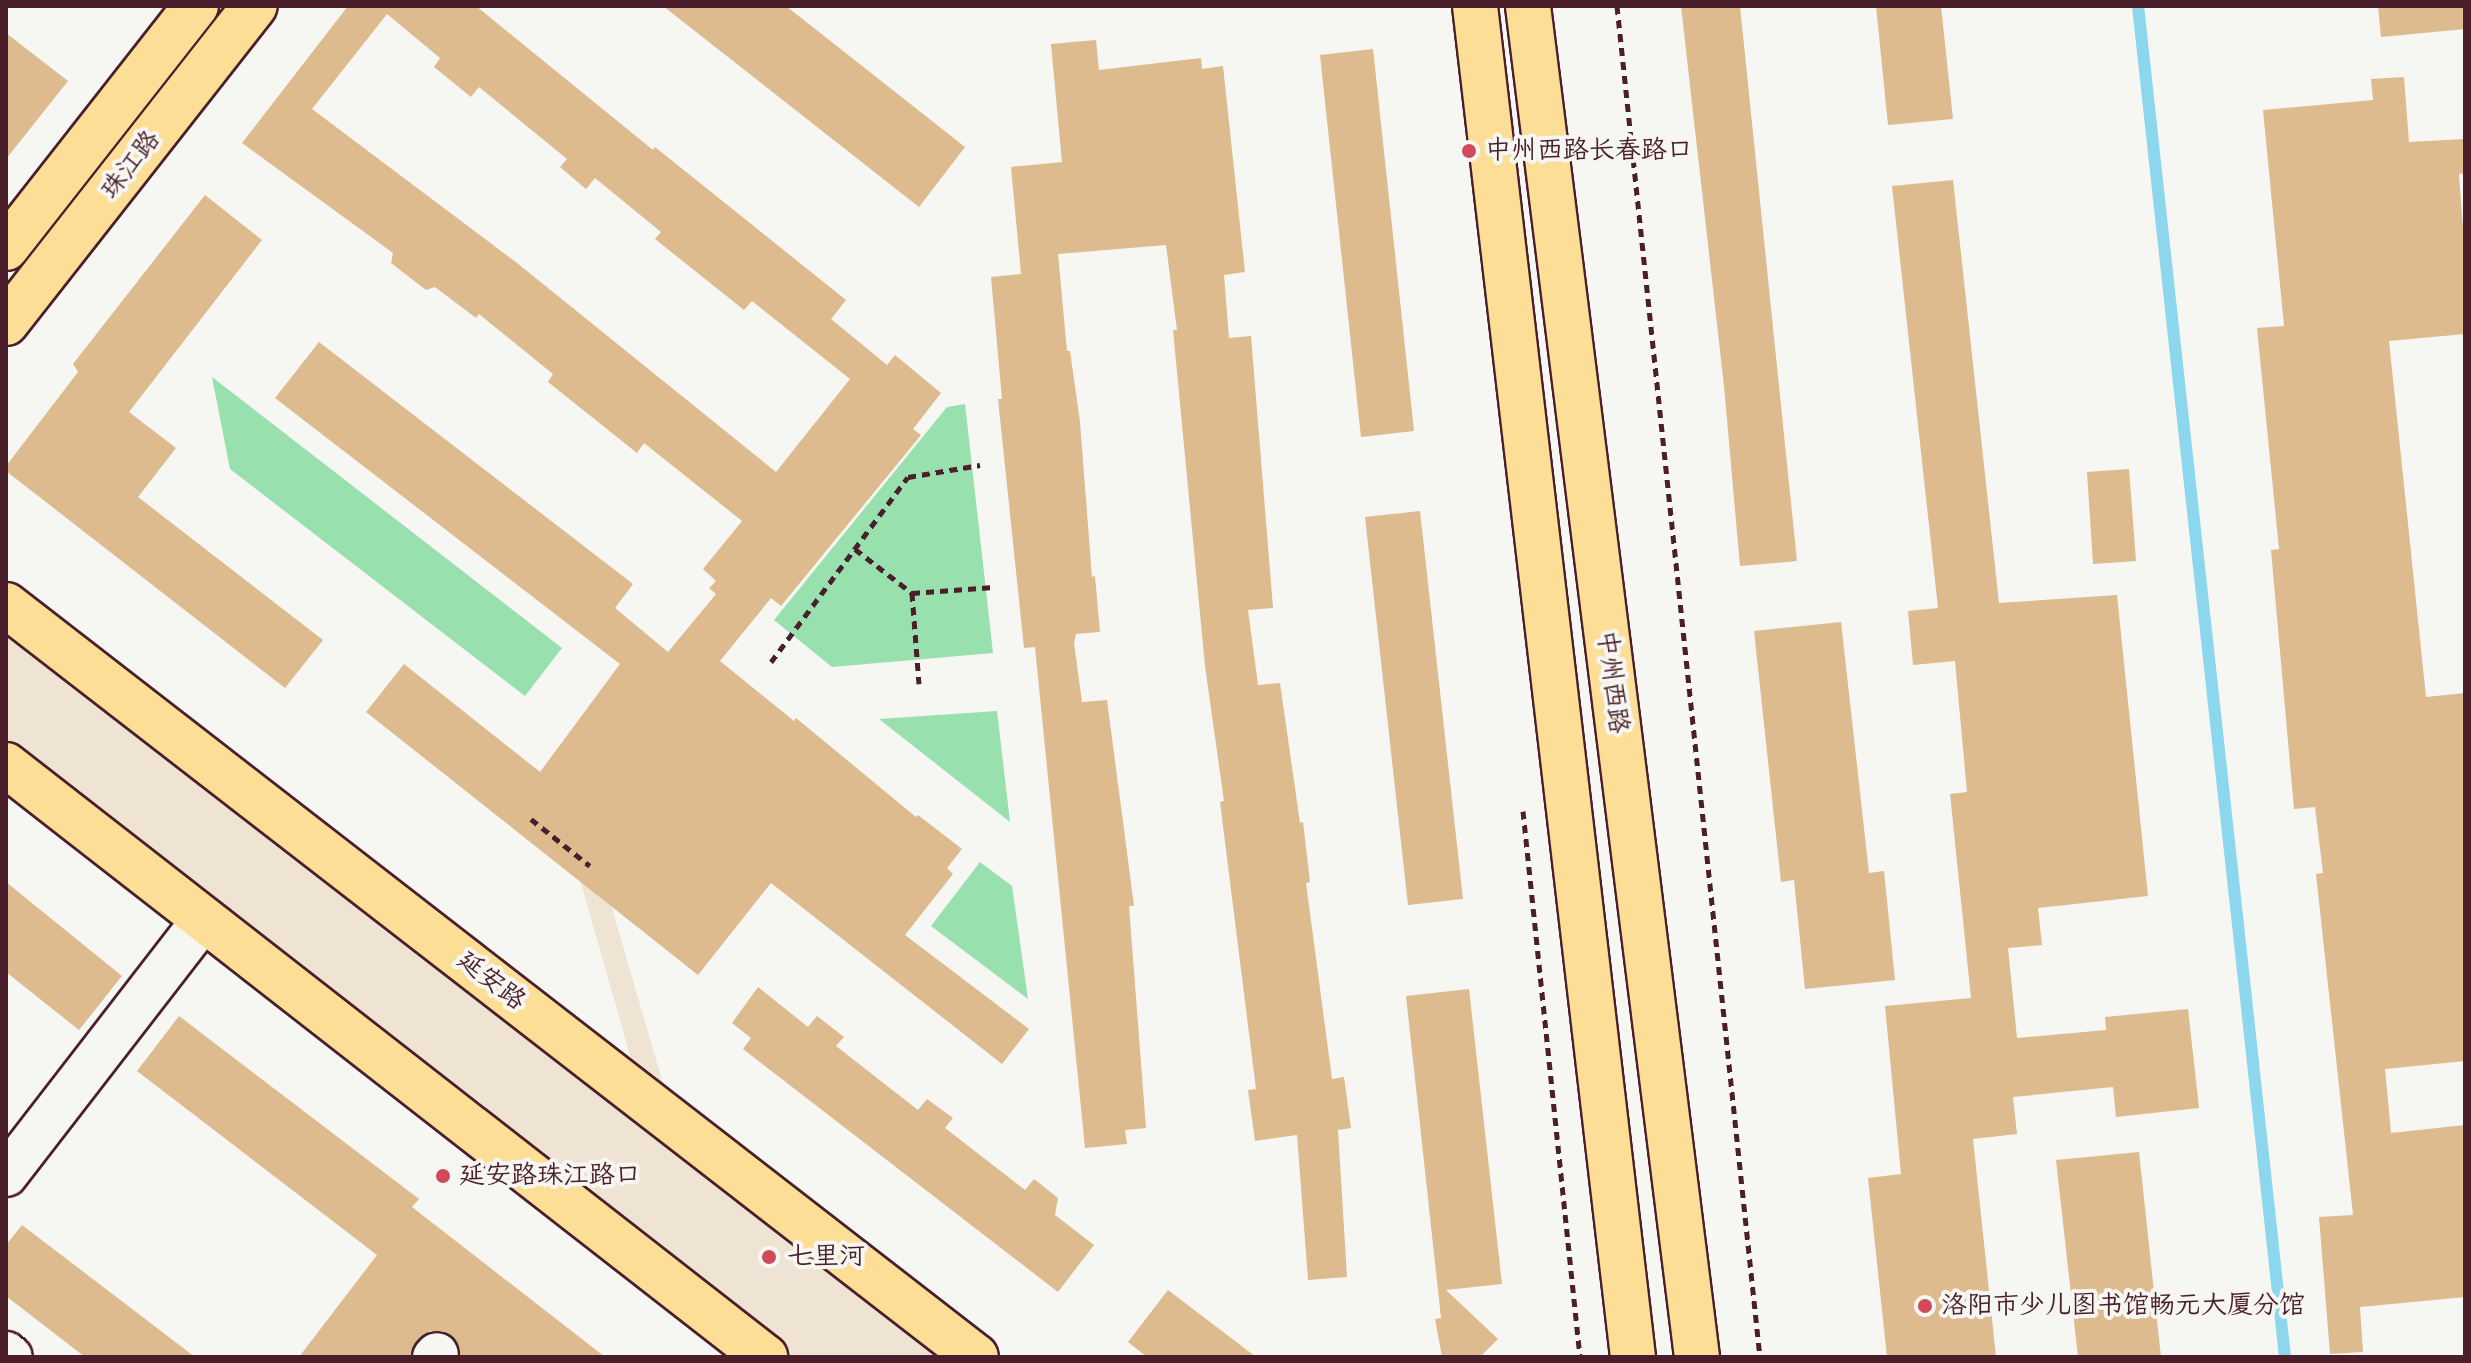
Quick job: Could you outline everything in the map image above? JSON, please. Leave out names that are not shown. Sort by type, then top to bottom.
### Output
[{"type":"main road","name":"珠江路","points":[[6,248],[196,6]]},
{"type":"main road","name":"珠江路","points":[[6,323],[255,6]]},
{"type":"main road","points":[[1475,6],[1633,1357]]},
{"type":"main road","name":"中州西路","points":[[1528,6],[1697,1357]]},
{"type":"main road","name":"延安路","points":[[6,605],[976,1357]]},
{"type":"main road","points":[[6,765],[765,1357]]},
{"type":"street","points":[[6,1175],[203,920]]},
{"type":"street","points":[[6,1353],[11,1357]]},
{"type":"path","points":[[1617,6],[1760,1357]]},
{"type":"path","points":[[771,662],[908,477],[980,465]]},
{"type":"path","points":[[855,549],[912,593],[994,587]]},
{"type":"path","points":[[912,593],[919,684]]},
{"type":"path","points":[[531,819],[590,866]]},
{"type":"shaded area","points":[[6,611],[616,1083],[632,1062],[578,873],[598,860],[664,1087],[649,1108],[970,1357],[779,1357],[6,758]]},
{"type":"green space","points":[[212,377],[562,648],[525,696],[230,469]]},
{"type":"green space","points":[[965,404],[993,653],[832,667],[774,620],[947,407]]},
{"type":"green space","points":[[997,711],[1010,822],[879,719]]},
{"type":"green space","points":[[980,862],[1012,886],[1028,999],[931,926]]},
{"type":"building","points":[[348,6],[476,6],[653,150],[655,147],[846,300],[831,319],[887,365],[895,355],[941,393],[913,429],[921,435],[781,606],[771,598],[720,661],[794,721],[796,718],[916,817],[918,815],[962,849],[947,868],[953,874],[905,935],[1029,1029],[1002,1064],[771,883],[698,975],[366,712],[404,664],[540,772],[620,664],[275,398],[319,342],[633,584],[615,608],[668,652],[716,594],[709,588],[716,581],[703,569],[742,521],[644,443],[637,453],[548,382],[553,374],[479,314],[476,318],[435,287],[426,290],[391,263],[393,253],[242,143]],"holes":[[[387,14],[440,58],[434,67],[471,97],[479,87],[567,159],[560,167],[586,189],[595,178],[661,232],[655,239],[744,310],[752,301],[850,379],[776,472],[517,263],[312,109]]]},
{"type":"building","points":[[663,6],[786,6],[965,147],[919,207]]},
{"type":"building","points":[[1681,6],[1740,6],[1797,561],[1740,566],[1724,386]]},
{"type":"building","points":[[1876,6],[1941,6],[1953,119],[1888,125]]},
{"type":"building","points":[[2378,6],[2465,6],[2465,29],[2381,37]]},
{"type":"building","points":[[6,33],[68,81],[6,159]]},
{"type":"building","points":[[1096,40],[1099,70],[1201,58],[1202,69],[1223,66],[1245,272],[1224,275],[1229,338],[1251,336],[1273,608],[1248,610],[1258,685],[1280,683],[1300,823],[1303,822],[1310,882],[1306,883],[1332,1079],[1344,1077],[1351,1128],[1338,1130],[1347,1277],[1308,1280],[1297,1135],[1255,1141],[1248,1090],[1256,1089],[1220,802],[1224,801],[1205,666],[1173,330],[1177,330],[1166,245],[1058,254],[1067,351],[1070,351],[1080,422],[1092,577],[1095,576],[1100,632],[1076,634],[1074,643],[1082,702],[1107,700],[1134,906],[1129,906],[1146,1128],[1125,1130],[1127,1144],[1085,1148],[1035,647],[1024,648],[998,399],[1002,399],[991,277],[1021,274],[1011,167],[1062,162],[1051,44]]},
{"type":"building","points":[[1373,49],[1414,431],[1361,437],[1320,55]]},
{"type":"building","points":[[2404,77],[2409,142],[2465,139],[2465,173],[2459,174],[2465,256],[2465,334],[2389,341],[2426,697],[2465,693],[2465,1061],[2385,1069],[2391,1133],[2465,1125],[2465,1297],[2360,1307],[2363,1352],[2330,1354],[2319,1217],[2353,1215],[2316,874],[2323,873],[2315,807],[2294,809],[2271,550],[2279,549],[2257,328],[2284,326],[2263,110],[2373,100],[2371,79]]},
{"type":"building","points":[[1953,180],[1999,603],[2117,595],[2148,896],[2038,908],[2042,945],[2008,948],[2017,1038],[2106,1030],[2105,1017],[2188,1009],[2199,1108],[2116,1117],[2113,1087],[2013,1097],[2017,1134],[1973,1139],[1996,1357],[1887,1357],[1868,1178],[1901,1174],[1885,1006],[1971,998],[1950,794],[1967,792],[1955,661],[1913,665],[1908,611],[1938,608],[1892,186]]},
{"type":"building","points":[[205,195],[262,240],[129,412],[176,448],[138,497],[323,640],[285,688],[6,471],[6,466],[78,372],[73,364]]},
{"type":"building","points":[[2129,469],[2136,561],[2093,564],[2087,472]]},
{"type":"building","points":[[1420,511],[1463,899],[1408,905],[1365,517]]},
{"type":"building","points":[[1841,622],[1869,873],[1884,871],[1895,980],[1805,989],[1794,880],[1781,882],[1754,631]]},
{"type":"building","points":[[6,882],[122,976],[79,1030],[6,972]]},
{"type":"building","points":[[758,987],[808,1027],[817,1016],[844,1037],[836,1046],[918,1110],[927,1099],[953,1118],[945,1128],[1025,1190],[1034,1179],[1058,1198],[1055,1215],[1094,1245],[1058,1292],[743,1049],[751,1038],[732,1023]]},
{"type":"building","points":[[1469,989],[1502,1284],[1446,1290],[1498,1339],[1480,1357],[1442,1357],[1435,1319],[1441,1318],[1406,996]]},
{"type":"building","points":[[179,1016],[419,1199],[412,1207],[605,1357],[460,1357],[454,1338],[442,1331],[430,1331],[420,1337],[411,1357],[299,1357],[377,1255],[137,1071]]},
{"type":"building","points":[[2139,1152],[2161,1357],[2078,1357],[2056,1160]]},
{"type":"building","points":[[22,1225],[195,1357],[85,1357],[6,1296],[6,1245]]},
{"type":"building","points":[[1168,1290],[1256,1357],[1147,1357],[1128,1342]]},
{"type":"waterway","points":[[2138,6],[2285,1357]]},
{"type":"place","name":"中州西路长春路口","points":[[1469,151]]},
{"type":"place","name":"延安路珠江路口","points":[[443,1176]]},
{"type":"place","name":"七里河","points":[[769,1257]]},
{"type":"place","name":"洛阳市少儿图书馆畅元大厦分馆","points":[[1925,1306]]}]
